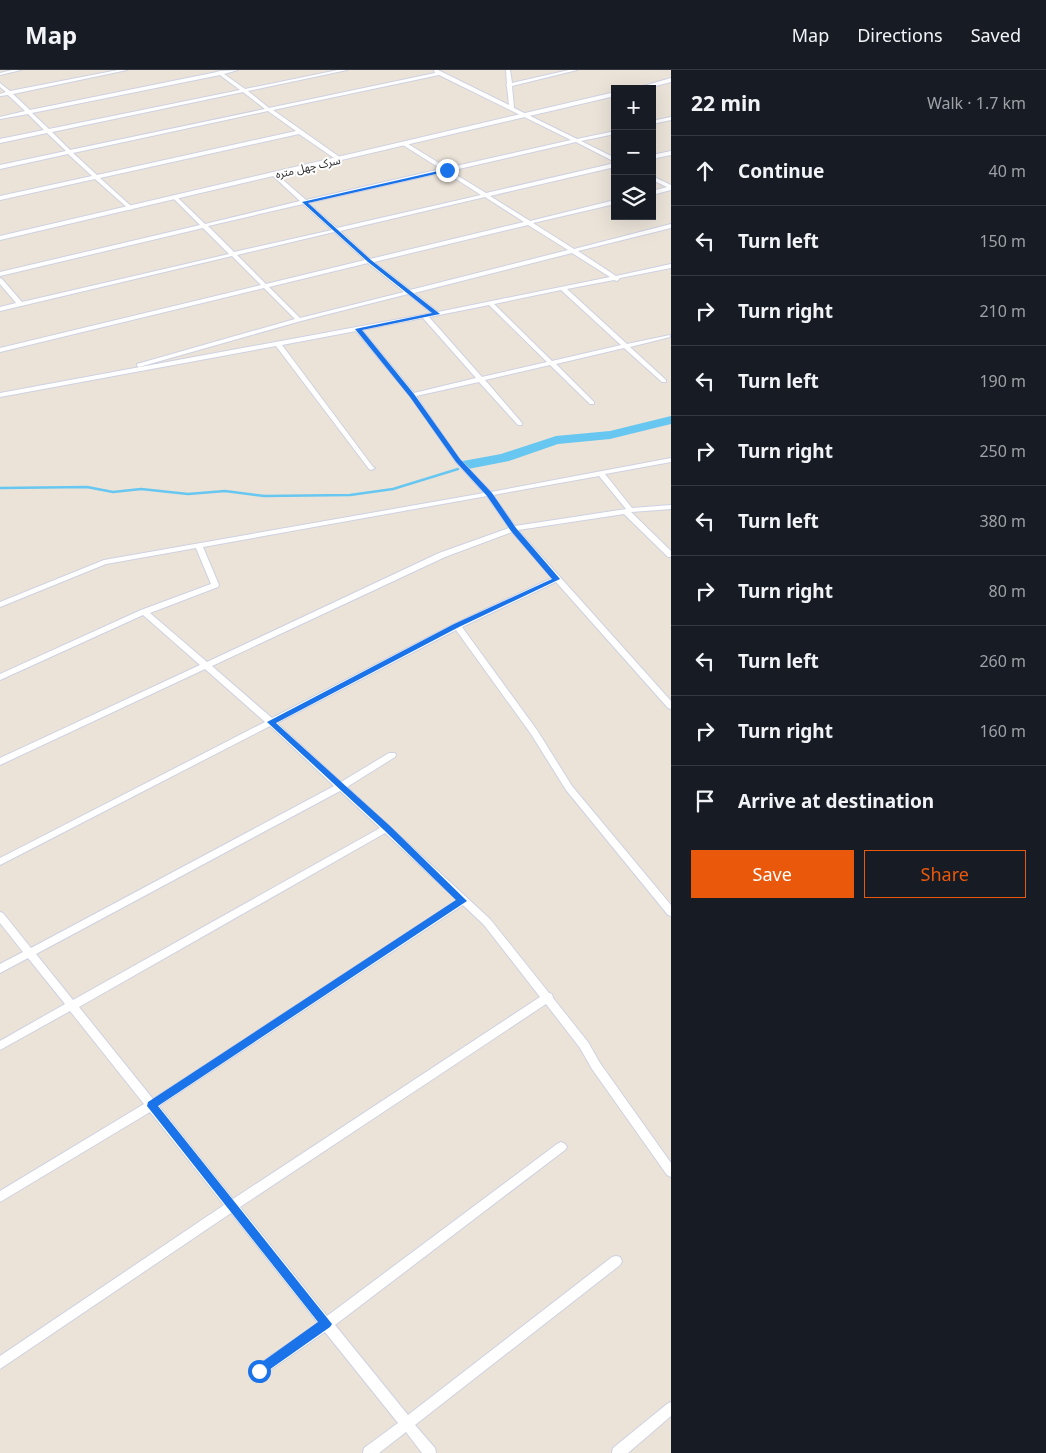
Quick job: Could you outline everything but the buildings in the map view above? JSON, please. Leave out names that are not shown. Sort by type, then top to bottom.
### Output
[{"type":"street","points":[[0,74],[18,70]]},
{"type":"street","points":[[0,95],[125,70]]},
{"type":"street","points":[[0,118],[236,70]]},
{"type":"street","points":[[0,141],[345,70]]},
{"type":"street","points":[[508,70],[508,85],[512,109]]},
{"type":"street","points":[[508,85],[575,70]]},
{"type":"street","points":[[219,72],[244,92],[339,159]]},
{"type":"street","points":[[0,167],[438,72],[611,158]]},
{"type":"street","points":[[652,85],[671,80]]},
{"type":"street","points":[[0,84],[96,178],[130,208]]},
{"type":"street","name":"سرک چهل متره","points":[[0,238],[611,95]]},
{"type":"street","points":[[656,122],[671,118]]},
{"type":"street","points":[[0,198],[300,132]]},
{"type":"street","points":[[0,274],[304,202],[611,133]]},
{"type":"street","points":[[405,144],[617,279]]},
{"type":"street","points":[[656,156],[671,153]]},
{"type":"street","points":[[0,309],[611,167]]},
{"type":"street","points":[[274,174],[370,261],[437,314]]},
{"type":"street","points":[[656,180],[671,188]]},
{"type":"street","points":[[656,192],[671,188]]},
{"type":"street","points":[[175,198],[205,225],[298,320]]},
{"type":"street","points":[[0,350],[611,203]]},
{"type":"street","points":[[83,381],[298,320],[671,226]]},
{"type":"street","points":[[0,395],[491,304],[617,279],[671,266]]},
{"type":"street","points":[[0,280],[20,304]]},
{"type":"street","points":[[563,289],[664,381]]},
{"type":"street","points":[[491,304],[592,403]]},
{"type":"street","points":[[424,316],[520,424]]},
{"type":"street","points":[[358,329],[412,395],[458,461],[490,494],[513,530],[671,706]]},
{"type":"street","points":[[412,395],[668,336]]},
{"type":"street","points":[[278,344],[370,468]]},
{"type":"street","points":[[0,605],[104,562],[671,460]]},
{"type":"street","points":[[601,474],[628,511],[671,555]]},
{"type":"street","points":[[0,762],[442,555],[513,530],[628,511],[671,506]]},
{"type":"street","points":[[0,677],[144,612],[215,585],[198,545]]},
{"type":"street","points":[[0,862],[457,626],[556,579]]},
{"type":"street","points":[[144,612],[271,722],[387,828],[462,901],[487,922],[584,1045],[596,1066],[671,1172]]},
{"type":"street","points":[[457,626],[534,732],[569,788],[671,912]]},
{"type":"street","points":[[0,970],[341,786],[392,755]]},
{"type":"street","points":[[0,1046],[71,1004],[387,828]]},
{"type":"street","points":[[0,1197],[152,1106],[462,901]]},
{"type":"street","points":[[0,916],[430,1453]]},
{"type":"street","points":[[0,1363],[232,1206],[548,997]]},
{"type":"street","points":[[259,1371],[326,1324],[561,1146]]},
{"type":"street","points":[[369,1453],[616,1261]]},
{"type":"street","points":[[618,1453],[671,1408]]},
{"type":"waterway","points":[[468,464],[504,458],[556,440],[610,435],[671,420]]},
{"type":"waterway","points":[[0,488],[87,487],[113,492],[141,489],[188,494],[225,491],[264,496],[350,495],[393,489],[458,469]]},
{"type":"route","points":[[259,1371],[326,1324],[152,1106],[462,901],[387,828],[271,722],[457,626],[556,579],[513,530],[490,494],[458,461],[412,395],[358,329],[437,314],[370,261],[304,202],[447,170]]}]
